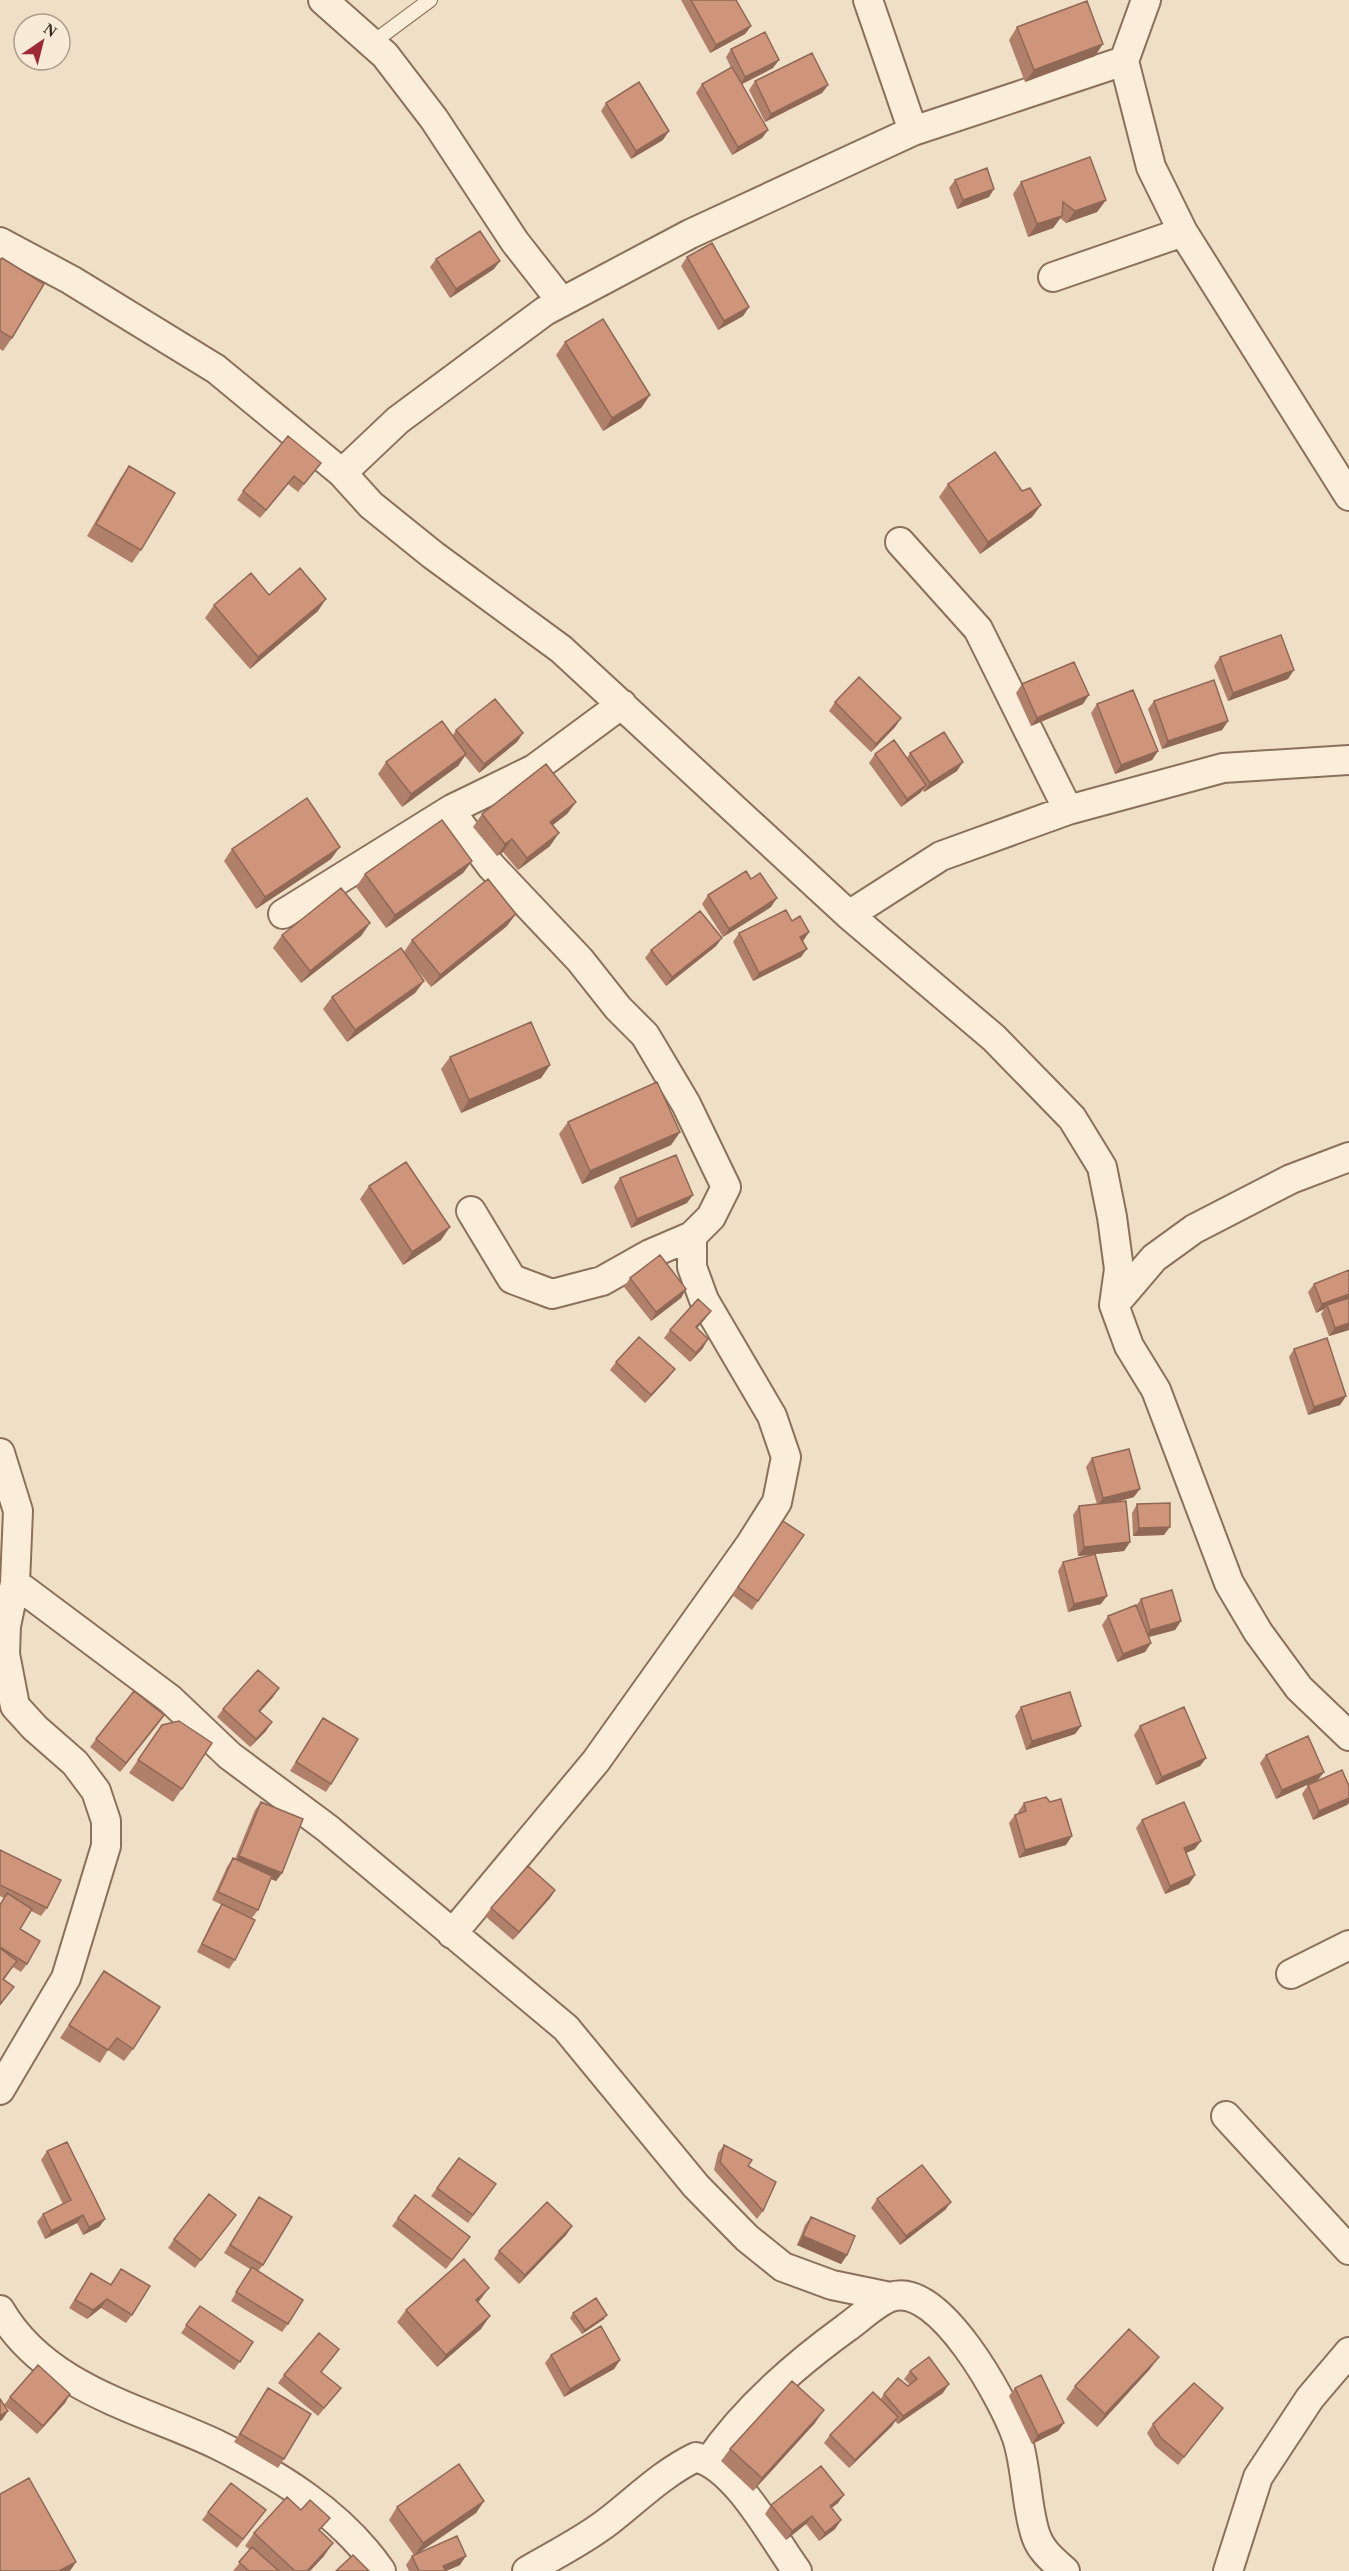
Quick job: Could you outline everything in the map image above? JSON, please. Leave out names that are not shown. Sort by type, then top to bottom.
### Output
[{"type":"street","points":[[323,0],[385,55],[434,119],[515,242],[562,302]]},
{"type":"street","points":[[868,0],[913,131]]},
{"type":"street","points":[[1146,0],[1124,61],[1151,167],[1183,232],[1349,496]]},
{"type":"street","points":[[342,473],[398,420],[545,311],[690,234],[913,131],[1124,61]]},
{"type":"street","points":[[1053,277],[1183,232]]},
{"type":"street","points":[[0,242],[71,280],[216,369],[342,473],[371,505],[433,555],[561,649],[849,915],[994,1038],[1072,1118],[1102,1167],[1119,1269],[1114,1305],[1129,1346],[1156,1390],[1229,1584],[1258,1632],[1299,1688],[1349,1736]]},
{"type":"street","points":[[900,542],[978,629],[1068,810]]},
{"type":"street","points":[[283,914],[453,809],[534,769],[622,704]]},
{"type":"street","points":[[849,915],[941,856],[1068,810],[1223,768],[1349,760]]},
{"type":"street","points":[[453,809],[458,821],[490,866],[580,960],[618,1008],[645,1035],[686,1104],[726,1187],[711,1217],[692,1236],[650,1254],[602,1281],[552,1294],[512,1279],[471,1211]]},
{"type":"street","points":[[1114,1305],[1154,1258],[1194,1229],[1291,1179],[1349,1157]]},
{"type":"street","points":[[452,1934],[596,1761],[750,1545],[777,1502],[786,1457],[772,1416],[704,1300],[692,1267],[692,1236]]},
{"type":"street","points":[[0,1453],[18,1511],[15,1583],[6,1626],[5,1654],[15,1706],[34,1728],[75,1763],[96,1791],[106,1821],[106,1845],[66,1978],[0,2090]]},
{"type":"street","points":[[15,1583],[170,1699],[230,1756],[327,1828],[566,2028],[696,2186],[747,2238],[783,2267],[832,2285],[890,2297],[905,2295],[922,2303],[961,2335],[999,2398],[1017,2438],[1036,2536],[1046,2553],[1065,2571]]},
{"type":"street","points":[[1291,1974],[1349,1945]]},
{"type":"street","points":[[1226,2116],[1349,2250]]},
{"type":"street","points":[[709,2461],[726,2436],[770,2390],[839,2334],[890,2297]]},
{"type":"street","points":[[0,2310],[10,2327],[47,2363],[84,2388],[217,2445],[300,2492],[346,2527],[381,2571]]},
{"type":"street","points":[[1228,2571],[1258,2477],[1310,2398],[1349,2352]]},
{"type":"street","points":[[527,2571],[609,2522],[680,2464],[696,2457],[709,2461],[726,2474],[796,2571]]},
{"type":"lane","points":[[372,43],[430,0]]},
{"type":"building","points":[[691,0],[736,0],[751,26],[716,45]]},
{"type":"building","points":[[1087,1],[1103,44],[1034,70],[1017,27]]},
{"type":"building","points":[[765,32],[779,60],[745,77],[731,49]]},
{"type":"building","points":[[812,53],[828,85],[771,114],[755,81]]},
{"type":"building","points":[[732,67],[768,130],[738,147],[702,84]]},
{"type":"building","points":[[639,82],[669,131],[636,151],[606,103]]},
{"type":"building","points":[[1090,157],[1106,200],[1075,211],[1063,202],[1062,216],[1037,224],[1021,182]]},
{"type":"building","points":[[987,168],[994,189],[963,200],[955,180]]},
{"type":"building","points":[[480,231],[500,261],[456,289],[436,259]]},
{"type":"building","points":[[712,243],[749,307],[724,321],[687,257]]},
{"type":"building","points":[[2,258],[44,284],[12,338],[0,331],[0,261]]},
{"type":"building","points":[[603,319],[650,395],[612,418],[565,342]]},
{"type":"building","points":[[288,436],[321,463],[304,484],[294,476],[266,510],[243,491]]},
{"type":"building","points":[[995,452],[1022,491],[1030,488],[1041,505],[988,542],[948,484]]},
{"type":"building","points":[[129,466],[175,493],[141,550],[96,524]]},
{"type":"building","points":[[300,568],[326,599],[258,657],[214,605],[251,573],[269,595]]},
{"type":"building","points":[[1281,635],[1294,670],[1233,693],[1220,657]]},
{"type":"building","points":[[1074,662],[1089,695],[1037,718],[1022,684]]},
{"type":"building","points":[[859,677],[901,718],[876,744],[835,702]]},
{"type":"building","points":[[1214,680],[1228,721],[1168,741],[1154,701]]},
{"type":"building","points":[[1133,690],[1158,751],[1121,765],[1097,704]]},
{"type":"building","points":[[495,699],[523,733],[484,764],[456,730]]},
{"type":"building","points":[[442,721],[466,754],[411,794],[386,762]]},
{"type":"building","points":[[944,732],[963,762],[930,783],[910,753]]},
{"type":"building","points":[[894,740],[926,785],[907,799],[875,754]]},
{"type":"building","points":[[546,764],[576,802],[550,822],[559,833],[527,858],[512,839],[505,844],[482,814]]},
{"type":"building","points":[[307,798],[340,847],[265,897],[232,849]]},
{"type":"building","points":[[442,820],[472,861],[395,915],[365,874]]},
{"type":"building","points":[[746,871],[751,879],[760,873],[777,898],[729,929],[708,895]]},
{"type":"building","points":[[488,879],[516,914],[440,975],[412,940]]},
{"type":"building","points":[[341,888],[370,923],[310,971],[282,935]]},
{"type":"building","points":[[786,910],[792,921],[800,916],[809,932],[800,937],[807,949],[759,973],[739,933]]},
{"type":"building","points":[[700,911],[722,938],[672,977],[651,950]]},
{"type":"building","points":[[401,948],[424,981],[355,1030],[332,997]]},
{"type":"building","points":[[531,1022],[550,1065],[469,1100],[450,1057]]},
{"type":"building","points":[[657,1082],[680,1132],[590,1171],[568,1122]]},
{"type":"building","points":[[676,1155],[693,1195],[637,1219],[620,1178]]},
{"type":"building","points":[[406,1162],[450,1227],[412,1252],[369,1186]]},
{"type":"building","points":[[660,1255],[686,1289],[656,1312],[630,1278]]},
{"type":"building","points":[[1349,1270],[1349,1294],[1322,1304],[1314,1284]]},
{"type":"building","points":[[1349,1298],[1349,1323],[1335,1328],[1327,1305]]},
{"type":"building","points":[[698,1299],[711,1311],[696,1327],[708,1339],[696,1353],[670,1330]]},
{"type":"building","points":[[639,1337],[675,1369],[651,1395],[616,1362]]},
{"type":"building","points":[[1327,1338],[1346,1396],[1314,1407],[1294,1349]]},
{"type":"building","points":[[1129,1449],[1140,1489],[1103,1498],[1092,1458]]},
{"type":"building","points":[[1126,1501],[1130,1542],[1084,1547],[1079,1506]]},
{"type":"building","points":[[1170,1503],[1170,1527],[1139,1528],[1137,1504]]},
{"type":"building","points":[[783,1521],[804,1535],[758,1601],[738,1587]]},
{"type":"building","points":[[1095,1554],[1107,1596],[1074,1604],[1063,1562]]},
{"type":"building","points":[[1172,1590],[1181,1621],[1150,1630],[1141,1599]]},
{"type":"building","points":[[1136,1605],[1151,1643],[1123,1654],[1108,1616]]},
{"type":"building","points":[[258,1670],[279,1688],[259,1711],[272,1722],[256,1739],[223,1709]]},
{"type":"building","points":[[134,1691],[164,1715],[126,1763],[96,1739]]},
{"type":"building","points":[[1070,1692],[1081,1726],[1032,1741],[1021,1707]]},
{"type":"building","points":[[1184,1707],[1206,1758],[1162,1777],[1140,1726]]},
{"type":"building","points":[[323,1718],[358,1739],[331,1784],[296,1762]]},
{"type":"building","points":[[179,1721],[212,1743],[182,1789],[138,1760],[162,1725]]},
{"type":"building","points":[[1308,1736],[1324,1772],[1282,1790],[1266,1755]]},
{"type":"building","points":[[1342,1770],[1349,1786],[1349,1798],[1319,1811],[1308,1785]]},
{"type":"building","points":[[1046,1797],[1050,1802],[1061,1799],[1072,1836],[1025,1850],[1015,1815],[1026,1811],[1024,1803]]},
{"type":"building","points":[[261,1802],[303,1819],[282,1873],[239,1856]]},
{"type":"building","points":[[1184,1802],[1201,1841],[1184,1848],[1195,1875],[1170,1886],[1142,1820]]},
{"type":"building","points":[[0,1850],[61,1880],[47,1908],[0,1885]]},
{"type":"building","points":[[233,1858],[272,1876],[258,1910],[218,1892]]},
{"type":"building","points":[[528,1866],[555,1890],[519,1932],[491,1908]]},
{"type":"building","points":[[7,1893],[32,1909],[20,1929],[40,1941],[27,1964],[0,1947],[0,1905]]},
{"type":"building","points":[[222,1904],[255,1920],[235,1960],[202,1944]]},
{"type":"building","points":[[0,1948],[17,1961],[3,1979],[14,1987],[0,2004]]},
{"type":"building","points":[[104,1971],[160,2007],[133,2049],[117,2038],[108,2050],[69,2025]]},
{"type":"building","points":[[67,2142],[105,2219],[89,2227],[83,2215],[51,2231],[43,2214],[71,2200],[47,2151]]},
{"type":"building","points":[[724,2145],[752,2160],[748,2166],[776,2182],[763,2211],[720,2162]]},
{"type":"building","points":[[459,2158],[496,2184],[473,2215],[437,2188]]},
{"type":"building","points":[[922,2165],[951,2202],[906,2236],[877,2199]]},
{"type":"building","points":[[209,2194],[236,2215],[201,2260],[174,2239]]},
{"type":"building","points":[[415,2195],[470,2237],[452,2260],[398,2218]]},
{"type":"building","points":[[259,2197],[292,2217],[263,2265],[230,2245]]},
{"type":"building","points":[[547,2202],[572,2226],[525,2275],[499,2251]]},
{"type":"building","points":[[811,2217],[855,2236],[847,2255],[803,2236]]},
{"type":"building","points":[[464,2259],[489,2288],[476,2300],[490,2316],[446,2355],[406,2310]]},
{"type":"building","points":[[252,2267],[303,2300],[288,2324],[236,2292]]},
{"type":"building","points":[[121,2269],[150,2286],[132,2315],[107,2299],[93,2310],[75,2300],[91,2273],[111,2285]]},
{"type":"building","points":[[596,2298],[607,2315],[585,2330],[573,2313]]},
{"type":"building","points":[[200,2306],[253,2342],[240,2362],[186,2325]]},
{"type":"building","points":[[601,2326],[620,2360],[570,2389],[551,2355]]},
{"type":"building","points":[[1129,2329],[1159,2357],[1105,2414],[1075,2386]]},
{"type":"building","points":[[319,2333],[339,2349],[321,2372],[341,2388],[324,2408],[284,2375]]},
{"type":"building","points":[[929,2357],[949,2384],[903,2416],[884,2394],[898,2378],[908,2386],[917,2379],[910,2371]]},
{"type":"building","points":[[38,2365],[70,2394],[43,2426],[10,2397]]},
{"type":"building","points":[[1041,2375],[1064,2423],[1038,2435],[1015,2388]]},
{"type":"building","points":[[792,2381],[824,2410],[762,2478],[730,2449]]},
{"type":"building","points":[[1194,2383],[1223,2408],[1184,2457],[1161,2438],[1153,2424]]},
{"type":"building","points":[[268,2388],[311,2414],[284,2459],[240,2434]]},
{"type":"building","points":[[873,2392],[898,2417],[855,2460],[830,2435]]},
{"type":"building","points":[[0,2399],[8,2411],[0,2416]]},
{"type":"building","points":[[459,2464],[484,2501],[423,2543],[397,2507]]},
{"type":"building","points":[[821,2466],[844,2495],[830,2506],[841,2520],[825,2533],[812,2516],[792,2531],[771,2505]]},
{"type":"building","points":[[29,2478],[76,2562],[59,2571],[0,2571],[0,2494]]},
{"type":"building","points":[[231,2483],[266,2510],[243,2539],[208,2512]]},
{"type":"building","points":[[287,2497],[301,2510],[310,2500],[330,2518],[319,2530],[333,2543],[307,2571],[295,2571],[254,2533]]},
{"type":"building","points":[[457,2536],[466,2556],[443,2566],[446,2571],[419,2571],[412,2556]]},
{"type":"building","points":[[252,2547],[279,2571],[249,2571],[239,2562]]},
{"type":"building","points":[[353,2555],[369,2571],[336,2571]]}]
